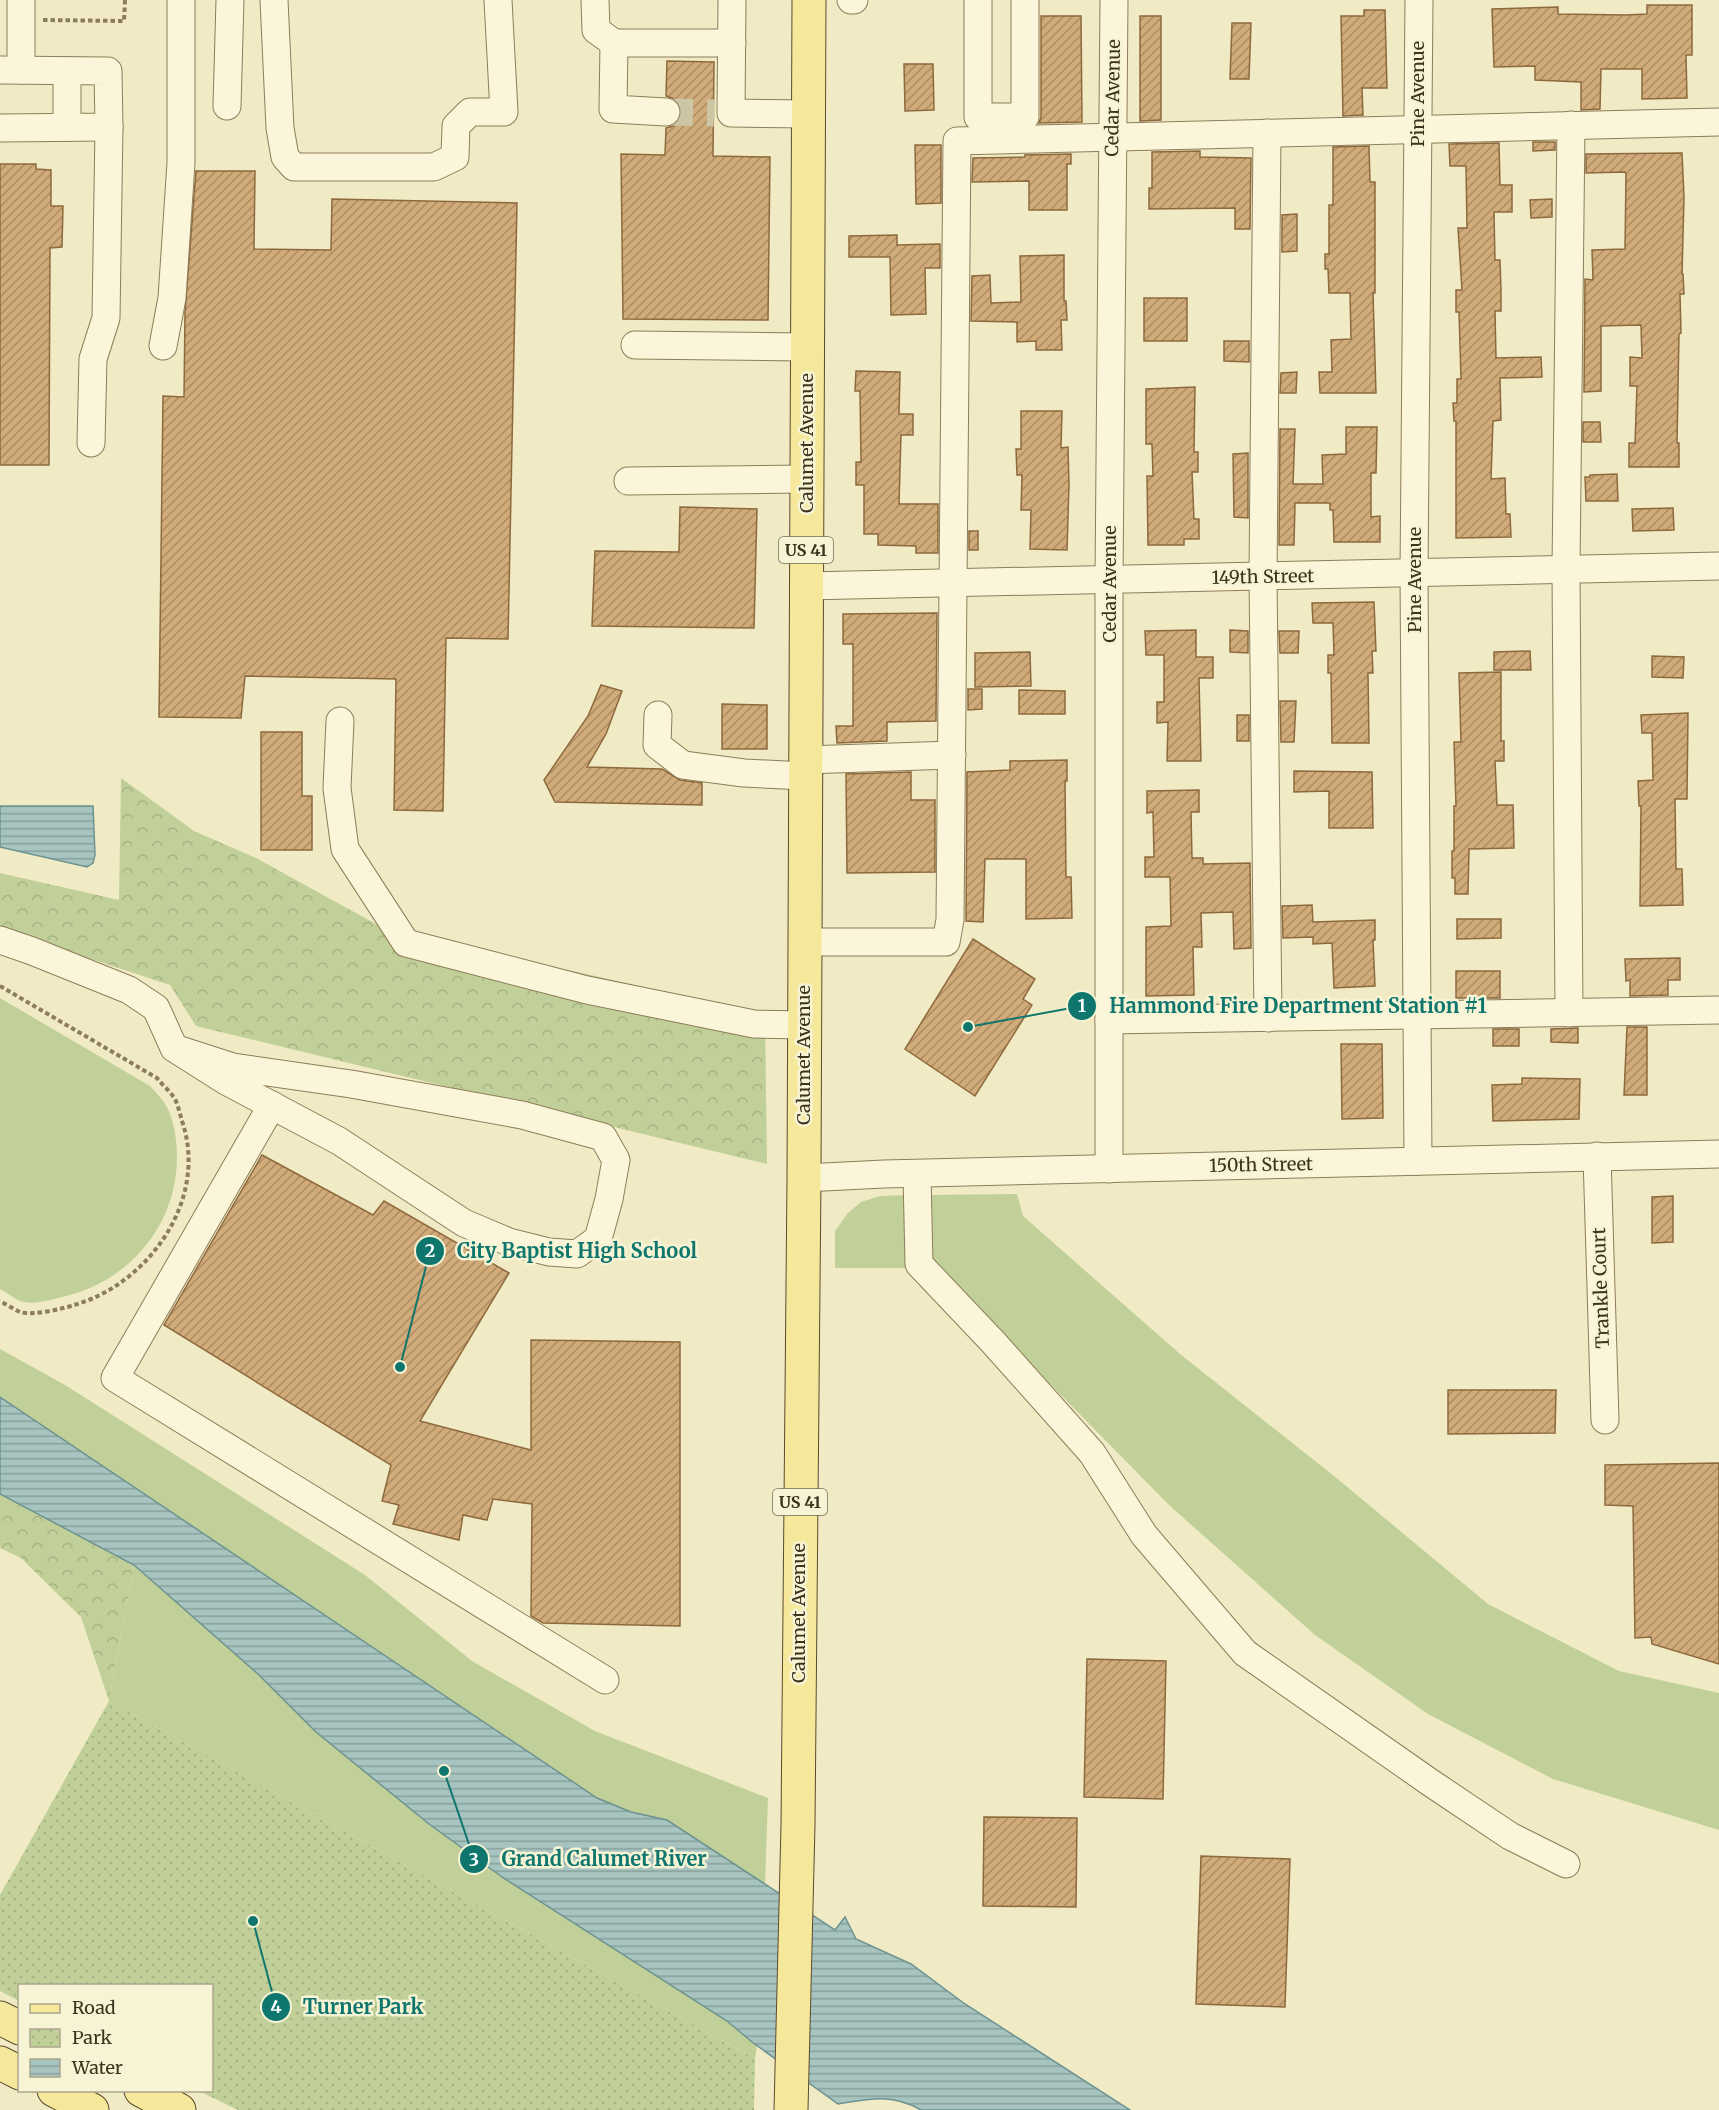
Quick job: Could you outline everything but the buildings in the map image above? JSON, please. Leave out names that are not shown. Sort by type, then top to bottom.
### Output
[{"type":"main road","name":"Calumet Avenue","points":[[791,2110],[798,1825],[804,1178],[809,0]]},
{"type":"main road","points":[[0,2018],[18,2027]]},
{"type":"main road","points":[[0,2063],[18,2072]]},
{"type":"main road","points":[[56,2092],[92,2110]]},
{"type":"main road","points":[[143,2092],[179,2110]]},
{"type":"street","points":[[163,346],[172,298],[181,163],[181,0]]},
{"type":"street","points":[[227,106],[230,0]]},
{"type":"street","points":[[274,0],[280,128],[285,157],[294,167],[434,167],[455,157],[456,126],[470,112],[504,112],[498,0]]},
{"type":"street","points":[[595,0],[596,30],[614,43],[732,43]]},
{"type":"street","points":[[732,0],[732,43],[722,113],[808,114]]},
{"type":"street","points":[[978,0],[978,117],[1025,117],[1025,0]]},
{"type":"street","name":"Cedar Avenue","points":[[1109,1169],[1109,580],[1114,0]]},
{"type":"street","name":"Pine Avenue","points":[[1418,1161],[1414,574],[1419,0]]},
{"type":"street","points":[[21,10],[10,70],[108,71],[106,318],[93,359],[91,443]]},
{"type":"street","points":[[614,43],[613,109],[666,112]]},
{"type":"street","points":[[67,127],[68,71]]},
{"type":"street","points":[[805,942],[946,942],[950,920],[957,141],[1719,122]]},
{"type":"street","points":[[1569,1013],[1566,570],[1571,125]]},
{"type":"street","points":[[0,128],[109,127]]},
{"type":"street","points":[[1266,133],[1263,577],[1268,1018]]},
{"type":"street","points":[[635,345],[807,347]]},
{"type":"street","points":[[628,481],[807,479]]},
{"type":"street","name":"149th Street","points":[[806,586],[1719,566]]},
{"type":"street","points":[[658,715],[657,745],[683,765],[744,773],[952,755]]},
{"type":"street","points":[[340,721],[337,788],[345,849],[406,943],[587,990],[754,1024],[804,1025]]},
{"type":"street","points":[[0,940],[129,990],[156,1008],[174,1048],[226,1081],[366,1158],[464,1223],[509,1242],[549,1252],[577,1254],[598,1239],[609,1200],[616,1160],[603,1137],[522,1115],[351,1084],[233,1068],[174,1048]]},
{"type":"street","points":[[1109,1020],[1719,1010]]},
{"type":"street","points":[[272,1105],[115,1378],[604,1680]]},
{"type":"street","name":"150th Street","points":[[804,1178],[1719,1154]]},
{"type":"street","name":"Trankle Court","points":[[1597,1156],[1605,1420]]},
{"type":"street","points":[[916,1174],[919,1264],[993,1342],[1092,1453],[1144,1535],[1245,1653],[1510,1836],[1566,1864]]},
{"type":"path","points":[[21,10],[124,21],[125,0]]},
{"type":"path","points":[[0,986],[156,1078],[175,1099],[188,1138],[188,1174],[177,1216],[152,1256],[128,1278],[94,1299],[57,1310],[22,1313],[0,1300]]},
{"type":"green space","points":[[121,778],[194,831],[256,858],[385,929],[765,1014],[767,1164],[196,1026],[170,985],[0,929],[0,873],[119,900]]},
{"type":"green space","points":[[0,998],[150,1086],[168,1110],[176,1136],[175,1181],[169,1204],[147,1244],[113,1276],[70,1295],[40,1302],[21,1301],[0,1289]]},
{"type":"green space","points":[[1017,1194],[1023,1216],[1180,1354],[1334,1476],[1488,1604],[1619,1671],[1719,1693],[1719,1830],[1553,1779],[1428,1714],[1315,1635],[1169,1505],[930,1257],[928,1195]]},
{"type":"green space","points":[[907,1195],[909,1268],[835,1268],[835,1231],[848,1213],[861,1202],[880,1196]]},
{"type":"green space","points":[[0,1349],[65,1385],[365,1575],[472,1661],[595,1731],[768,1798],[765,1884],[667,1820],[631,1812],[597,1798],[0,1397]]},
{"type":"green space","points":[[0,1494],[134,1565],[109,1701],[81,1617],[21,1558],[0,1548]]},
{"type":"green space","points":[[134,1565],[258,1674],[316,1732],[429,1824],[502,1877],[727,2021],[757,2045],[755,2059],[109,1701]]},
{"type":"green space","points":[[109,1701],[755,2059],[754,2110],[238,2110],[201,2092],[213,2092],[213,1984],[18,1984],[18,2000],[0,1991],[0,1895]]},
{"type":"water","points":[[0,806],[93,806],[95,855],[93,863],[87,867],[0,847]]},
{"type":"water","points":[[0,1397],[597,1798],[631,1812],[667,1820],[835,1930],[845,1917],[856,1939],[911,1964],[965,2004],[1130,2110],[921,2110],[890,2099],[860,2100],[838,2104],[752,2042],[727,2021],[502,1877],[429,1824],[316,1732],[258,1674],[134,1565],[0,1494]]},
{"type":"tunnel","points":[[666,112],[714,113]]},
{"type":"place","name":"Hammond Fire Department Station #1","points":[[968,1027]]},
{"type":"place","name":"City Baptist High School","points":[[400,1367]]},
{"type":"place","name":"Grand Calumet River","points":[[444,1771]]},
{"type":"place","name":"Turner Park","points":[[253,1921]]}]
